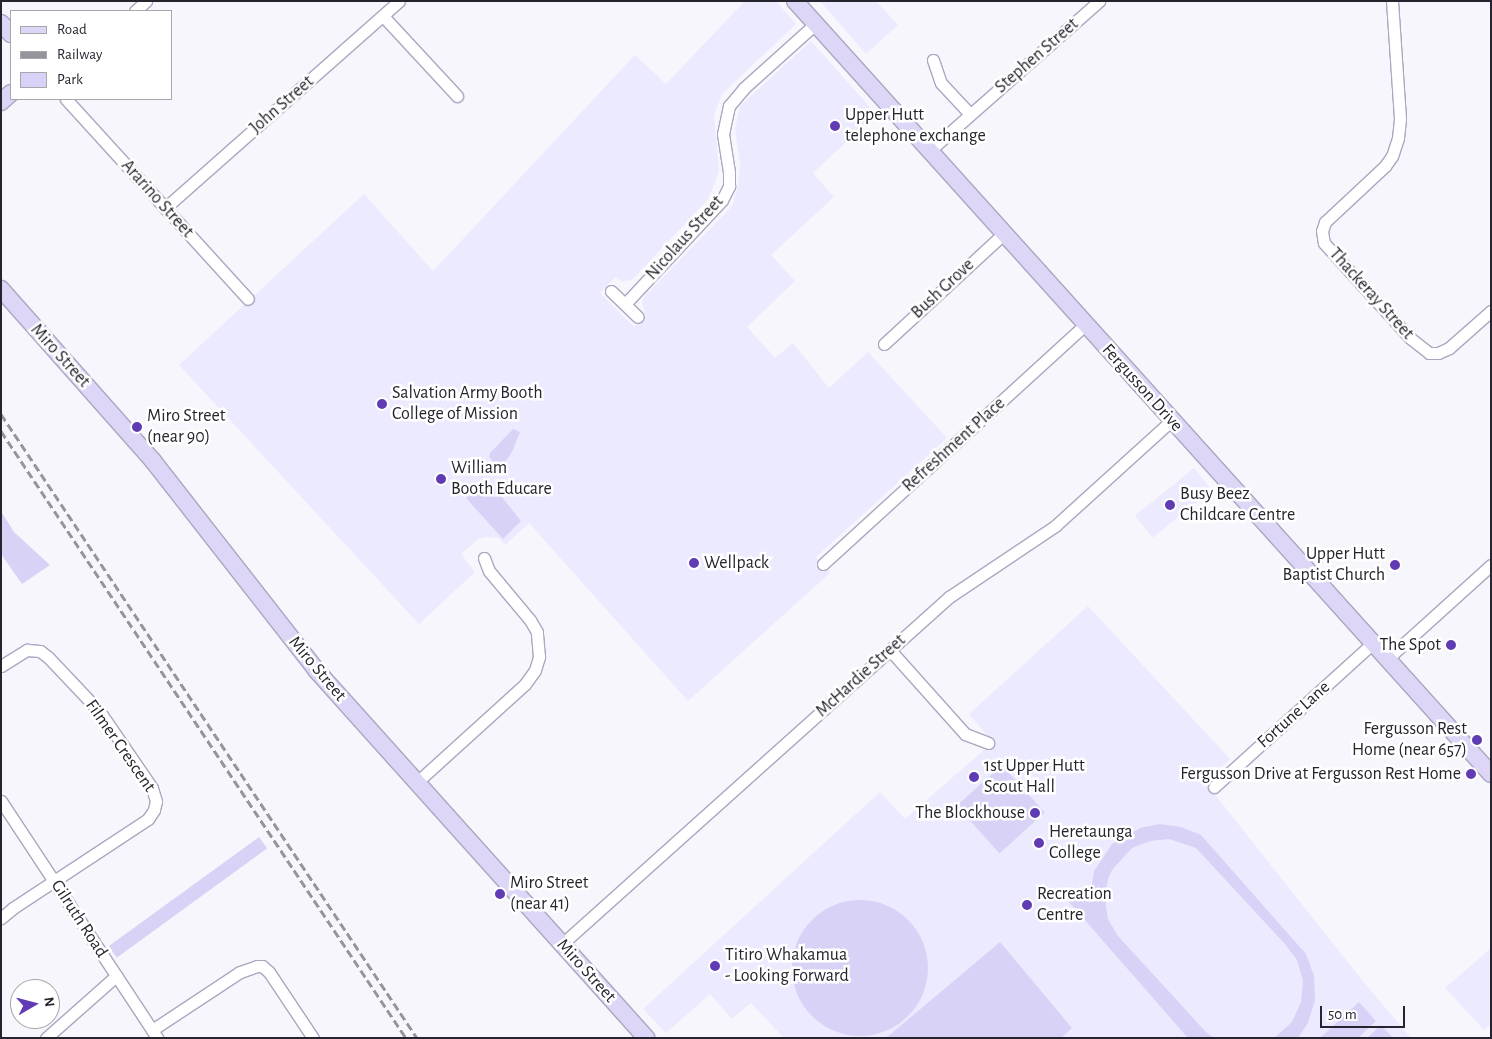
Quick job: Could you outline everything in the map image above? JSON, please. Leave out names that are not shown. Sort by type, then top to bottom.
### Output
[{"type":"main road","name":"Fergusson Drive","points":[[795,1],[1171,421],[1491,774]]},
{"type":"main road","points":[[1,23],[10,33]]},
{"type":"main road","name":"Miro Street","points":[[1,289],[129,432],[317,671],[646,1038]]},
{"type":"street","points":[[136,10],[146,1]]},
{"type":"street","name":"John Street","points":[[165,208],[399,1]]},
{"type":"street","name":"Stephen Street","points":[[929,151],[1099,1]]},
{"type":"street","name":"Thackeray Street","points":[[1392,1],[1400,119],[1398,138],[1392,156],[1385,166],[1325,222],[1322,236],[1331,250],[1425,352],[1438,354],[1449,348],[1491,311]]},
{"type":"street","points":[[383,16],[457,96]]},
{"type":"street","name":"Nicolaus Street","points":[[625,304],[722,200],[729,186],[729,172],[723,134],[729,106],[744,88],[815,24]]},
{"type":"street","points":[[933,60],[941,83],[970,114]]},
{"type":"street","name":"Ararino Street","points":[[67,100],[248,299]]},
{"type":"street","name":"Bush Grove","points":[[884,344],[1003,234]]},
{"type":"street","points":[[612,291],[638,317]]},
{"type":"street","name":"Refreshment Place","points":[[822,564],[1085,324]]},
{"type":"street","name":"McHardie Street","points":[[562,944],[949,597],[1055,526],[1171,421]]},
{"type":"street","points":[[416,783],[525,684],[535,670],[539,657],[538,632],[488,571],[484,558]]},
{"type":"street","points":[[1387,659],[1491,565]]},
{"type":"street","name":"Fortune Lane","points":[[1214,787],[1373,643]]},
{"type":"street","name":"Filmer Crescent","points":[[1,666],[26,650],[40,651],[48,657],[100,712],[156,797],[154,810],[148,819],[54,881]]},
{"type":"street","points":[[890,650],[965,734],[988,743]]},
{"type":"street","name":"Gilruth Road","points":[[1,800],[155,1034]]},
{"type":"street","points":[[1,918],[54,881]]},
{"type":"street","points":[[155,1034],[240,972],[262,966],[270,972],[313,1038]]},
{"type":"street","points":[[46,1038],[116,976]]},
{"type":"shaded area","points":[[745,1],[776,1],[796,24],[722,94],[714,115],[719,172],[708,199],[632,280],[622,281],[615,277],[600,293],[634,327],[646,316],[642,302],[644,297],[732,206],[738,186],[740,164],[735,129],[740,106],[811,41],[876,114],[813,173],[834,197],[771,255],[795,281],[747,327],[775,358],[793,343],[829,388],[868,352],[947,438],[816,557],[830,573],[688,701],[529,523],[505,545],[499,538],[485,537],[478,539],[461,554],[475,572],[419,624],[179,365],[364,194],[433,271],[635,55],[666,84]]},
{"type":"shaded area","points":[[820,1],[876,1],[898,25],[866,54]]},
{"type":"shaded area","points":[[1194,468],[1212,490],[1153,538],[1135,516]]},
{"type":"shaded area","name":"Heretaunga College","points":[[1088,606],[1230,759],[1203,784],[1216,796],[1366,985],[1411,1038],[784,1038],[751,1003],[732,1019],[710,994],[666,1033],[643,1009],[880,792],[905,819],[993,742],[969,714]]},
{"type":"shaded area","points":[[1490,949],[1491,1024],[1484,1030],[1445,988]]},
{"type":"green space","points":[[513,429],[520,432],[512,452],[503,465],[497,466],[489,457],[490,453]]},
{"type":"green space","points":[[490,482],[521,521],[503,539],[466,498]]},
{"type":"green space","points":[[1,511],[14,532],[50,565],[22,584],[1,554]]},
{"type":"green space","points":[[1002,765],[1045,813],[999,853],[957,806]]},
{"type":"green space","points":[[1160,824],[1181,827],[1201,835],[1306,954],[1314,976],[1315,1000],[1308,1023],[1298,1038],[1274,1038],[1292,1022],[1301,1002],[1303,981],[1297,960],[1284,943],[1196,848],[1169,839],[1150,841],[1132,848],[1112,870],[1108,879],[1105,899],[1108,919],[1118,936],[1206,1032],[1214,1038],[1188,1038],[1069,902],[1078,891],[1089,903],[1094,871],[1112,844],[1140,828]]},
{"type":"green space","points":[[259,837],[267,848],[117,958],[109,946]]},
{"type":"green space","points":[[860,900],[886,905],[898,911],[908,920],[917,930],[923,942],[928,968],[923,994],[917,1006],[908,1016],[898,1025],[886,1031],[860,1036],[834,1031],[822,1025],[812,1016],[803,1006],[797,994],[792,968],[797,942],[803,930],[812,920],[822,911],[834,905]]},
{"type":"green space","points":[[1000,942],[1072,1028],[1061,1038],[886,1038]]},
{"type":"green space","points":[[1359,1002],[1376,1021],[1358,1038],[1320,1038]]},
{"type":"green space","points":[[1381,1025],[1393,1038],[1367,1038]]},
{"type":"railway","points":[[1,414],[417,1038]]},
{"type":"railway","points":[[1,431],[406,1038]]},
{"type":"place","name":"Upper Hutt telephone exchange","points":[[835,126]]},
{"type":"place","name":"Salvation Army Booth College of Mission","points":[[382,404]]},
{"type":"place","name":"Miro Street (near 90)","points":[[137,427]]},
{"type":"place","name":"William Booth Educare","points":[[441,479]]},
{"type":"place","name":"Busy Beez Childcare Centre","points":[[1170,505]]},
{"type":"place","name":"Wellpack","points":[[694,563]]},
{"type":"place","name":"Upper Hutt Baptist Church","points":[[1395,565]]},
{"type":"place","name":"The Spot","points":[[1451,645]]},
{"type":"place","name":"Fergusson Rest Home (near 657)","points":[[1477,740]]},
{"type":"place","name":"Fergusson Drive at Fergusson Rest Home","points":[[1471,774]]},
{"type":"place","name":"1st Upper Hutt Scout Hall","points":[[974,777]]},
{"type":"place","name":"The Blockhouse","points":[[1035,813]]},
{"type":"place","name":"Heretaunga College","points":[[1039,843]]},
{"type":"place","name":"Miro Street (near 41)","points":[[500,894]]},
{"type":"place","name":"Recreation Centre","points":[[1027,905]]},
{"type":"place","name":"Titiro Whakamua - Looking Forward","points":[[715,966]]}]
